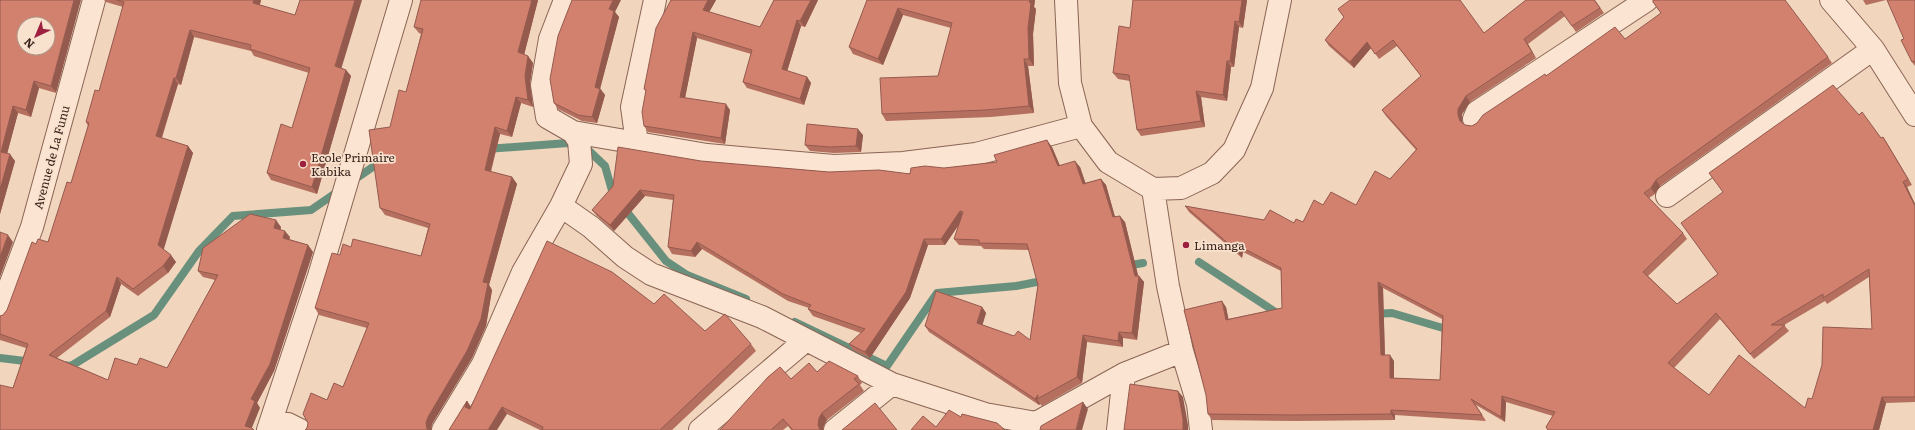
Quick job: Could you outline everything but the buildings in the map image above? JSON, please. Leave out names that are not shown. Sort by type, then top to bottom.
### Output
[{"type":"street","name":"Avenue de La Funu","points":[[0,312],[32,227],[94,0]]},
{"type":"street","points":[[300,430],[288,424],[269,427],[342,203],[401,0]]},
{"type":"street","points":[[565,0],[550,39],[542,85],[547,117],[576,136],[707,155],[834,166],[903,163],[976,154],[1082,126]]},
{"type":"street","points":[[637,144],[632,107],[655,0]]},
{"type":"street","points":[[1066,0],[1070,83],[1082,126],[1108,162],[1153,190],[1181,188],[1200,179],[1212,173],[1234,150],[1262,88],[1280,0]]},
{"type":"street","points":[[1474,119],[1477,112],[1647,0]]},
{"type":"street","points":[[1831,0],[1873,49],[1915,115]]},
{"type":"street","points":[[1667,196],[1873,49]]},
{"type":"street","points":[[443,430],[483,364],[523,272],[561,206],[581,164],[576,136]]},
{"type":"street","points":[[1153,190],[1168,286],[1182,351],[1198,404],[1202,430]]},
{"type":"street","points":[[561,206],[590,227],[625,257],[651,274],[762,317],[892,384],[985,414],[1034,427],[1124,374],[1182,351]]},
{"type":"street","points":[[700,430],[806,340]]},
{"type":"street","points":[[1118,430],[1124,374]]},
{"type":"street","points":[[836,430],[892,384]]},
{"type":"waterway","points":[[486,149],[568,143],[586,148],[605,166],[613,194],[616,198]]},
{"type":"waterway","points":[[351,182],[383,160]]},
{"type":"waterway","points":[[63,365],[71,366],[154,315],[199,251],[233,216],[311,210],[340,190]]},
{"type":"waterway","points":[[623,207],[666,261],[687,275],[746,299]]},
{"type":"waterway","points":[[1199,262],[1280,315]]},
{"type":"waterway","points":[[1126,266],[1143,263]]},
{"type":"waterway","points":[[795,322],[887,366],[937,293],[1016,286],[1047,280]]},
{"type":"waterway","points":[[1373,314],[1392,313],[1453,331]]},
{"type":"waterway","points":[[0,358],[33,362]]},
{"type":"place","name":"Ecole Primaire Kabika","points":[[303,164]]},
{"type":"place","name":"Limanga","points":[[1186,245]]}]
